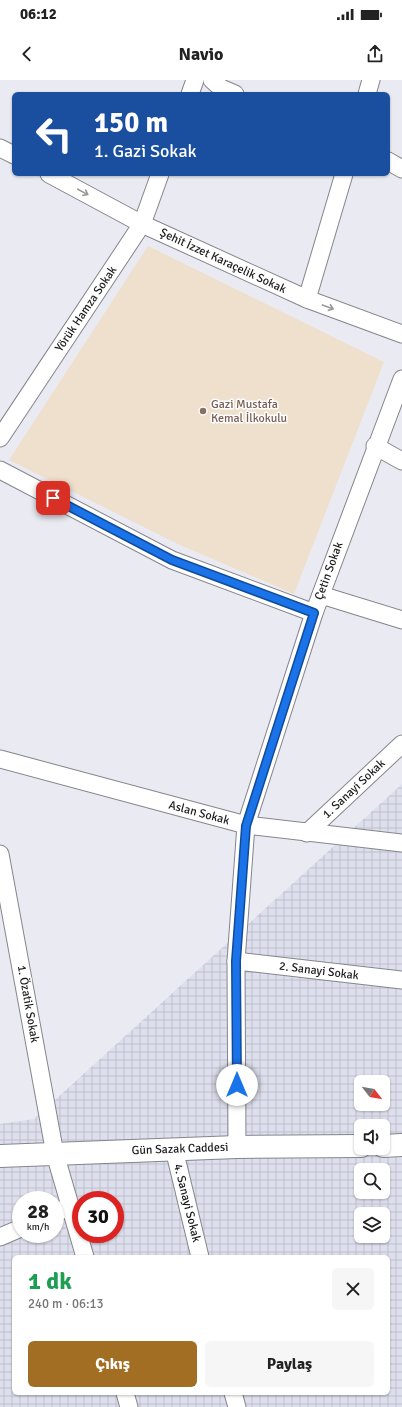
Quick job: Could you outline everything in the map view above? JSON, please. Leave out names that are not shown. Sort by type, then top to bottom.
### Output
[{"type":"street","points":[[191,92],[195,80]]},
{"type":"street","points":[[212,80],[221,88],[230,92]]},
{"type":"street","points":[[368,92],[371,80]]},
{"type":"street","points":[[0,148],[12,154]]},
{"type":"street","points":[[390,162],[402,169]]},
{"type":"street","name":"Şehit İzzet Karaçelik Sokak","points":[[53,176],[142,224],[307,299],[402,334]]},
{"type":"street","name":"Yörük Hamza Sokak","points":[[0,438],[142,224],[159,176]]},
{"type":"street","points":[[307,299],[343,176]]},
{"type":"street","name":"Çetin Sokak","points":[[237,1147],[236,961],[246,826],[314,613],[375,446],[402,379]]},
{"type":"street","points":[[375,446],[402,461]]},
{"type":"street","points":[[0,470],[172,560],[314,613]]},
{"type":"street","points":[[321,595],[402,620]]},
{"type":"street","name":"1. Sanayi Sokak","points":[[307,833],[402,744]]},
{"type":"street","name":"Aslan Sokak","points":[[0,759],[246,826],[402,843]]},
{"type":"street","name":"1. Özatik Sokak","points":[[0,854],[55,1154],[84,1255]]},
{"type":"street","name":"2. Sanayi Sokak","points":[[236,961],[402,980]]},
{"type":"street","name":"Gün Sazak Caddesi","points":[[0,1156],[237,1147],[354,1146]]},
{"type":"street","points":[[390,1146],[402,1146]]},
{"type":"street","name":"4. Sanayi Sokak","points":[[174,1149],[200,1255]]},
{"type":"street","points":[[64,1209],[70,1206]]},
{"type":"street","points":[[0,1237],[12,1232]]},
{"type":"street","points":[[126,1395],[129,1407]]},
{"type":"street","points":[[233,1395],[236,1407]]},
{"type":"shaded area","name":"Gazi Mustafa Kemal İlkokulu","points":[[148,246],[384,362],[294,594],[180,545],[9,460]]},
{"type":"shaded area","points":[[402,784],[402,1407],[0,1407],[0,1124],[34,1119]]},
{"type":"place","name":"Gazi Mustafa Kemal İlkokulu","points":[[203,411]]},
{"type":"route","points":[[53,498],[172,560],[314,613],[246,826],[236,961],[237,1085]]}]
